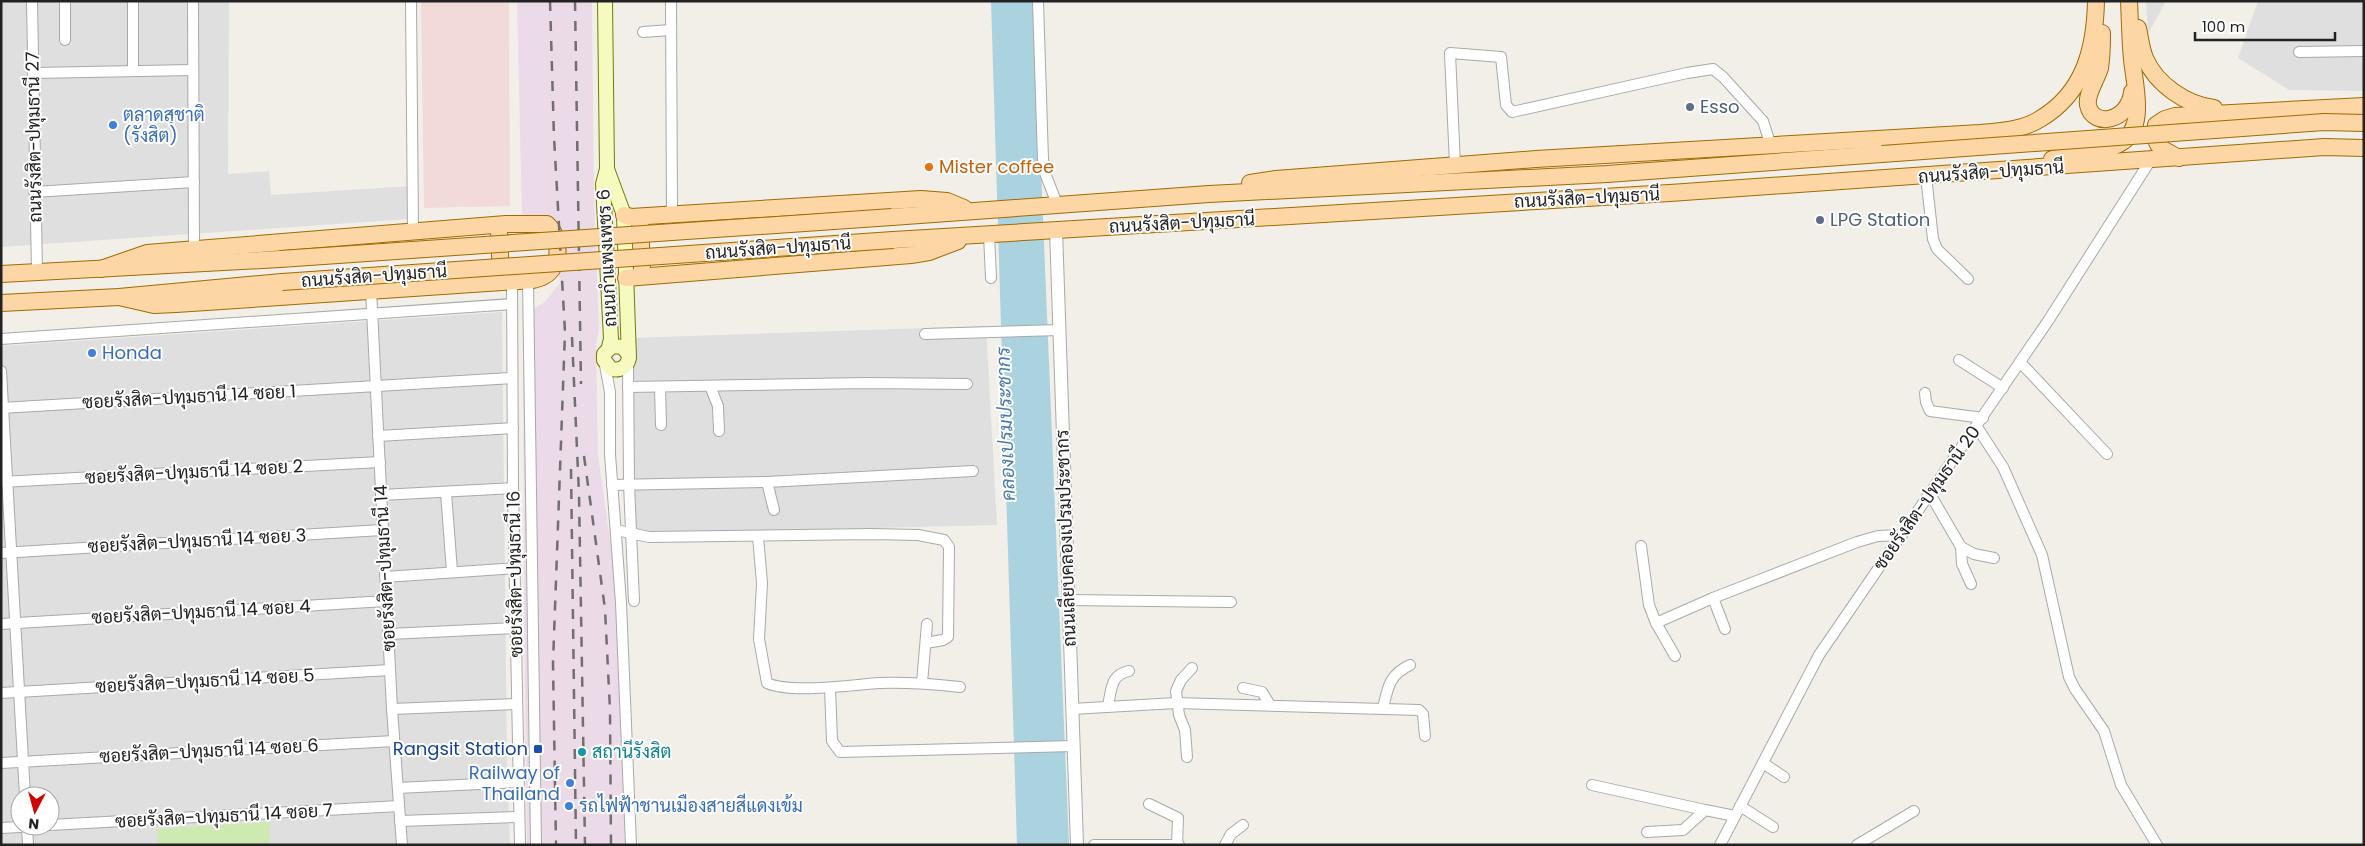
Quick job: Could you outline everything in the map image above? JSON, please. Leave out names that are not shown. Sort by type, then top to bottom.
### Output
[{"type":"main road","name":"ถนนกำแพงเพชร 6","points":[[605,1],[608,169],[603,184],[611,339],[606,354]]},
{"type":"main road","points":[[2098,1],[2102,58],[2088,105],[2092,112],[2101,118],[2112,119],[2127,109],[2132,98],[2130,1]]},
{"type":"main road","points":[[1209,194],[1256,182],[1455,165],[1980,133],[2012,129],[2039,120],[2060,104],[2078,84],[2089,61],[2096,28],[2098,1]]},
{"type":"main road","points":[[2130,1],[2144,56],[2151,70],[2164,85],[2195,104],[2241,111]]},
{"type":"main road","points":[[1981,173],[2108,148],[2120,143],[2132,134],[2136,117],[2135,77],[2132,60]]},
{"type":"main road","points":[[2178,158],[2159,147],[2155,137],[2156,126],[2165,119],[2175,116],[2241,111],[2364,106]]},
{"type":"main road","name":"ถนนรังสิต-ปทุมธานี","points":[[1,274],[280,259],[1209,194],[1607,174],[2324,122],[2364,123]]},
{"type":"main road","name":"ถนนรังสิต-ปทุมธานี","points":[[1,303],[119,297],[282,282],[893,240],[1981,173],[2324,148],[2364,148]]},
{"type":"main road","name":"ถนนกำแพงเพชร 6","points":[[608,169],[632,216],[626,278],[625,362]]},
{"type":"main road","points":[[642,275],[632,216],[921,199],[947,201],[970,210]]},
{"type":"main road","points":[[101,269],[147,253],[538,223],[547,224],[552,228],[558,247],[554,267],[544,277],[514,281],[154,305],[119,297]]},
{"type":"main road","points":[[498,225],[514,281]]},
{"type":"main road","points":[[626,278],[642,275],[911,255],[929,252],[985,234]]},
{"type":"main road","points":[[620,346],[625,362],[612,369],[606,354],[620,346]]},
{"type":"street","name":"ถนนรังสิต-ปทุมธานี 27","points":[[32,1],[34,192],[37,272]]},
{"type":"street","points":[[65,1],[65,40]]},
{"type":"street","points":[[133,1],[133,70]]},
{"type":"street","points":[[193,1],[194,249]]},
{"type":"street","points":[[411,1],[413,232]]},
{"type":"street","points":[[671,1],[672,215]]},
{"type":"street","points":[[1038,1],[1043,160],[1051,205]]},
{"type":"street","points":[[643,32],[670,30]]},
{"type":"street","points":[[2300,52],[2364,51]]},
{"type":"street","points":[[1455,165],[1450,53],[1501,57],[1506,105],[1512,112],[1687,72],[1712,69],[1723,77],[1763,121],[1771,146]]},
{"type":"street","points":[[33,73],[193,70]]},
{"type":"street","name":"ซอยรังสิต-ปทุมธานี 20","points":[[1720,845],[1812,667],[1980,423],[2150,161]]},
{"type":"street","points":[[1926,176],[1933,240],[1937,249],[1968,279]]},
{"type":"street","points":[[34,192],[194,182]]},
{"type":"street","name":"ถนนเลียบคลองเปรมประชากร","points":[[1051,230],[1068,600],[1072,709],[1071,746],[1077,845]]},
{"type":"street","points":[[985,234],[991,278]]},
{"type":"street","points":[[514,281],[536,845]]},
{"type":"street","name":"ซอยรังสิต-ปทุมธานี 16","points":[[514,281],[512,304],[513,488],[520,845]]},
{"type":"street","name":"ซอยรังสิต-ปทุมธานี 14","points":[[371,290],[382,530],[402,845]]},
{"type":"street","points":[[1,339],[512,304]]},
{"type":"street","points":[[925,334],[1057,330]]},
{"type":"street","points":[[606,354],[610,392],[612,485],[628,752],[631,845]]},
{"type":"street","points":[[1959,360],[2003,388]]},
{"type":"street","points":[[610,392],[616,375],[625,362]]},
{"type":"street","points":[[625,362],[628,387],[629,484],[634,601]]},
{"type":"street","points":[[2020,362],[2107,454]]},
{"type":"street","points":[[1,371],[5,482],[12,552],[24,786]]},
{"type":"street","name":"ซอยรังสิต-ปทุมธานี 14 ซอย 1","points":[[2,408],[512,378]]},
{"type":"street","points":[[628,387],[867,382],[967,384]]},
{"type":"street","points":[[660,386],[661,425]]},
{"type":"street","points":[[710,386],[718,406],[719,431]]},
{"type":"street","points":[[1925,393],[1930,411],[1980,423],[2003,468],[2046,566],[2069,677],[2104,731],[2116,775],[2157,845]]},
{"type":"street","points":[[378,436],[513,428]]},
{"type":"street","name":"ซอยรังสิต-ปทุมธานี 14 ซอย 2","points":[[5,482],[380,462]]},
{"type":"street","points":[[612,485],[767,482],[973,471]]},
{"type":"street","points":[[767,482],[774,510]]},
{"type":"street","points":[[381,495],[513,488]]},
{"type":"street","points":[[446,493],[452,571]]},
{"type":"street","points":[[1930,494],[1961,547],[1962,564],[1971,584]]},
{"type":"street","name":"ซอยรังสิต-ปทุมธานี 14 ซอย 3","points":[[1,553],[382,530]]},
{"type":"street","points":[[616,530],[649,536],[872,534],[918,535],[944,540],[949,547],[948,637],[943,640],[926,643]]},
{"type":"street","points":[[1656,623],[1714,598],[1868,538],[1902,535]]},
{"type":"street","points":[[758,536],[762,583],[759,639],[767,683],[781,686],[830,688],[922,683],[960,687]]},
{"type":"street","points":[[1641,546],[1649,605],[1656,623],[1675,656]]},
{"type":"street","points":[[1961,547],[1974,554],[1994,558]]},
{"type":"street","points":[[385,576],[516,568]]},
{"type":"street","points":[[1714,598],[1725,629]]},
{"type":"street","points":[[1068,600],[1232,602]]},
{"type":"street","name":"ซอยรังสิต-ปทุมธานี 14 ซอย 4","points":[[1,624],[386,601]]},
{"type":"street","points":[[922,683],[927,624]]},
{"type":"street","points":[[389,634],[516,628]]},
{"type":"street","points":[[1383,708],[1392,678],[1397,671],[1410,665]]},
{"type":"street","points":[[1187,757],[1185,730],[1176,702],[1178,684],[1192,668]]},
{"type":"street","name":"ซอยรังสิต-ปทุมธานี 14 ซอย 5","points":[[1,693],[390,670]]},
{"type":"street","points":[[1108,705],[1115,678],[1121,673],[1130,671]]},
{"type":"street","points":[[830,688],[832,741],[840,752],[1071,746]]},
{"type":"street","points":[[1243,688],[1262,692],[1270,705]]},
{"type":"street","points":[[1072,709],[1108,705],[1176,702],[1383,708],[1422,712],[1426,736]]},
{"type":"street","points":[[392,709],[517,704]]},
{"type":"street","name":"ซอยรังสิต-ปทุมธานี 14 ซอย 6","points":[[1,762],[394,741]]},
{"type":"street","points":[[1763,763],[1784,777]]},
{"type":"street","points":[[398,788],[518,782]]},
{"type":"street","points":[[1592,786],[1705,810],[1737,811],[1773,827]]},
{"type":"street","points":[[1094,845],[1178,845],[1178,818],[1149,804]]},
{"type":"street","name":"ซอยรังสิต-ปทุมธานี 14 ซอย 7","points":[[60,825],[399,806]]},
{"type":"street","points":[[1647,832],[1683,830],[1705,810]]},
{"type":"street","points":[[1857,845],[1914,811]]},
{"type":"street","points":[[400,821],[519,816]]},
{"type":"street","points":[[1225,845],[1231,834],[1243,825]]},
{"type":"shaded area","points":[[1,1],[229,1],[228,174],[269,171],[271,195],[410,186],[409,219],[1,247]]},
{"type":"shaded area","points":[[421,1],[509,1],[510,206],[424,208]]},
{"type":"shaded area","points":[[517,1],[592,1],[594,196],[599,327],[596,346],[598,455],[612,554],[618,641],[625,845],[527,845],[523,315],[545,302],[560,283],[552,221],[522,217]]},
{"type":"shaded area","points":[[2146,1],[2166,1],[2148,34]]},
{"type":"shaded area","points":[[2258,1],[2364,1],[2364,91],[2289,90],[2238,58]]},
{"type":"shaded area","points":[[502,312],[507,763],[510,845],[1,845],[1,346]]},
{"type":"shaded area","points":[[986,326],[997,525],[630,534],[630,338]]},
{"type":"green space","points":[[269,822],[270,845],[158,845],[157,829]]},
{"type":"water","name":"คลองเปรมประชากร","points":[[991,1],[1034,1],[1069,845],[1017,845]]},
{"type":"railway","points":[[550,1],[554,137],[565,332],[553,663],[556,845]]},
{"type":"railway","points":[[575,1],[581,384]]},
{"type":"railway","points":[[572,337],[579,494],[585,845]]},
{"type":"railway","points":[[584,456],[605,609],[610,710],[611,845]]},
{"type":"railway","points":[[571,469],[576,845]]},
{"type":"place","name":"Esso","points":[[1690,107]]},
{"type":"place","name":"ตลาดสุชาติ (รังสิต)","points":[[113,125]]},
{"type":"place","name":"Mister coffee","points":[[929,167]]},
{"type":"place","name":"LPG Station","points":[[1820,220]]},
{"type":"place","name":"Honda","points":[[92,353]]},
{"type":"place","name":"Rangsit Station","points":[[538,749]]},
{"type":"place","name":"สถานีรังสิต","points":[[582,752]]},
{"type":"place","name":"Railway of Thailand","points":[[570,783]]},
{"type":"place","name":"รถไฟฟ้าชานเมืองสายสีแดงเข้ม","points":[[569,806]]}]
